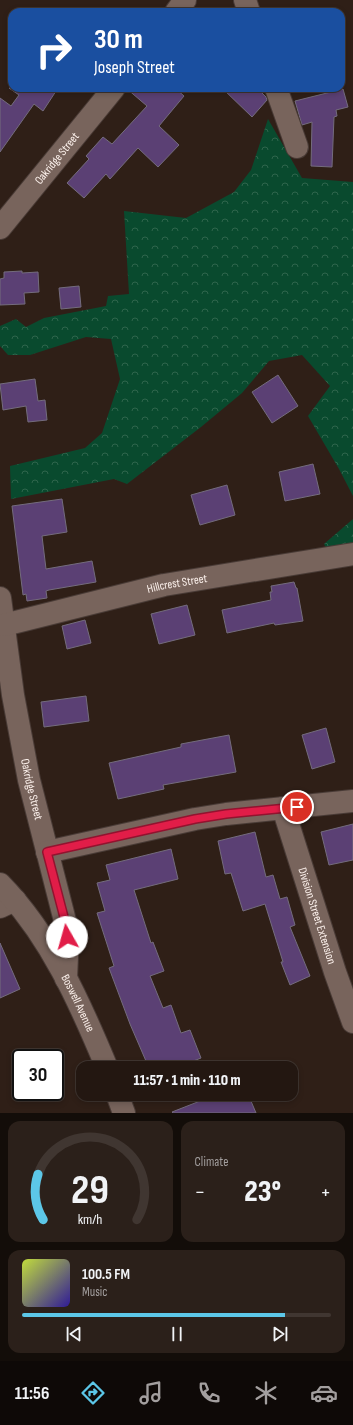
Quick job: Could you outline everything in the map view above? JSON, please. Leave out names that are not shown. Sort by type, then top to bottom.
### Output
[{"type":"street","name":"Oakridge Street","points":[[0,228],[111,92]]},
{"type":"street","points":[[277,92],[297,147]]},
{"type":"street","name":"Hillcrest Street","points":[[4,625],[164,585],[353,554]]},
{"type":"street","name":"Oakridge Street","points":[[0,598],[13,694],[25,759],[65,921],[68,956],[66,979]]},
{"type":"street","points":[[47,852],[195,819],[353,801]]},
{"type":"street","name":"Division Street Extension","points":[[283,808],[335,972],[353,1022]]},
{"type":"street","name":"Boswell Avenue","points":[[5,897],[36,928],[66,979],[104,1061]]},
{"type":"street","points":[[120,1101],[124,1113]]},
{"type":"green space","points":[[268,119],[302,178],[353,182],[353,496],[308,416],[330,386],[302,355],[269,361],[242,393],[201,427],[127,484],[114,479],[11,499],[10,466],[85,448],[102,433],[120,379],[111,339],[86,337],[30,355],[8,355],[0,346],[0,326],[16,319],[26,327],[44,318],[106,306],[108,296],[129,294],[124,211],[186,218],[234,192],[251,170]]},
{"type":"green space","points":[[353,519],[353,545],[328,551],[324,544]]},
{"type":"building","points":[[15,92],[55,92],[43,111],[34,104],[0,152],[0,98],[11,106],[19,95]]},
{"type":"building","points":[[131,92],[180,92],[184,96],[159,126],[179,145],[158,167],[138,148],[110,179],[106,174],[84,198],[67,183],[89,159],[86,156],[103,137],[112,144],[147,106]]},
{"type":"building","points":[[226,92],[261,92],[267,100],[252,117]]},
{"type":"building","points":[[331,92],[344,92],[348,107],[336,110],[337,116],[334,117],[332,167],[311,166],[312,122],[302,125],[295,101]]},
{"type":"building","points":[[22,271],[22,273],[38,272],[39,292],[24,293],[25,304],[0,305],[0,279],[4,278],[4,272]]},
{"type":"building","points":[[79,286],[81,307],[61,309],[59,288]]},
{"type":"building","points":[[278,375],[298,406],[272,423],[252,392]]},
{"type":"building","points":[[35,379],[38,401],[45,400],[47,420],[28,422],[26,406],[3,410],[0,384]]},
{"type":"building","points":[[313,464],[320,494],[285,501],[279,472]]},
{"type":"building","points":[[227,485],[235,515],[200,525],[191,495]]},
{"type":"building","points":[[62,499],[67,532],[42,536],[46,569],[92,561],[96,582],[49,590],[46,591],[47,598],[27,601],[26,594],[23,595],[12,506]]},
{"type":"building","points":[[294,582],[297,588],[303,621],[275,625],[274,623],[227,633],[222,610],[271,600],[271,586]]},
{"type":"building","points":[[187,605],[195,635],[159,644],[151,614]]},
{"type":"building","points":[[85,620],[91,643],[67,649],[62,626]]},
{"type":"building","points":[[86,696],[89,721],[44,727],[41,702]]},
{"type":"building","points":[[326,728],[335,762],[312,769],[302,735]]},
{"type":"building","points":[[229,735],[236,772],[163,785],[164,789],[118,799],[109,763],[181,747],[181,744]]},
{"type":"building","points":[[353,824],[353,860],[329,865],[321,832]]},
{"type":"building","points":[[255,832],[266,877],[273,875],[280,899],[287,897],[295,925],[290,927],[310,976],[290,985],[281,962],[283,962],[265,904],[243,911],[231,873],[225,874],[218,841]]},
{"type":"building","points":[[171,849],[178,879],[134,890],[151,943],[153,942],[164,971],[150,976],[163,1008],[171,1005],[181,1033],[190,1030],[201,1058],[194,1061],[146,1061],[109,968],[114,966],[97,913],[105,911],[97,883],[110,880],[106,865]]},
{"type":"building","points":[[0,943],[20,989],[0,998]]},
{"type":"building","points":[[200,1101],[251,1101],[256,1113],[173,1113],[172,1112]]},
{"type":"route","points":[[67,937],[65,921],[47,852],[195,819],[226,814],[297,807]]}]
